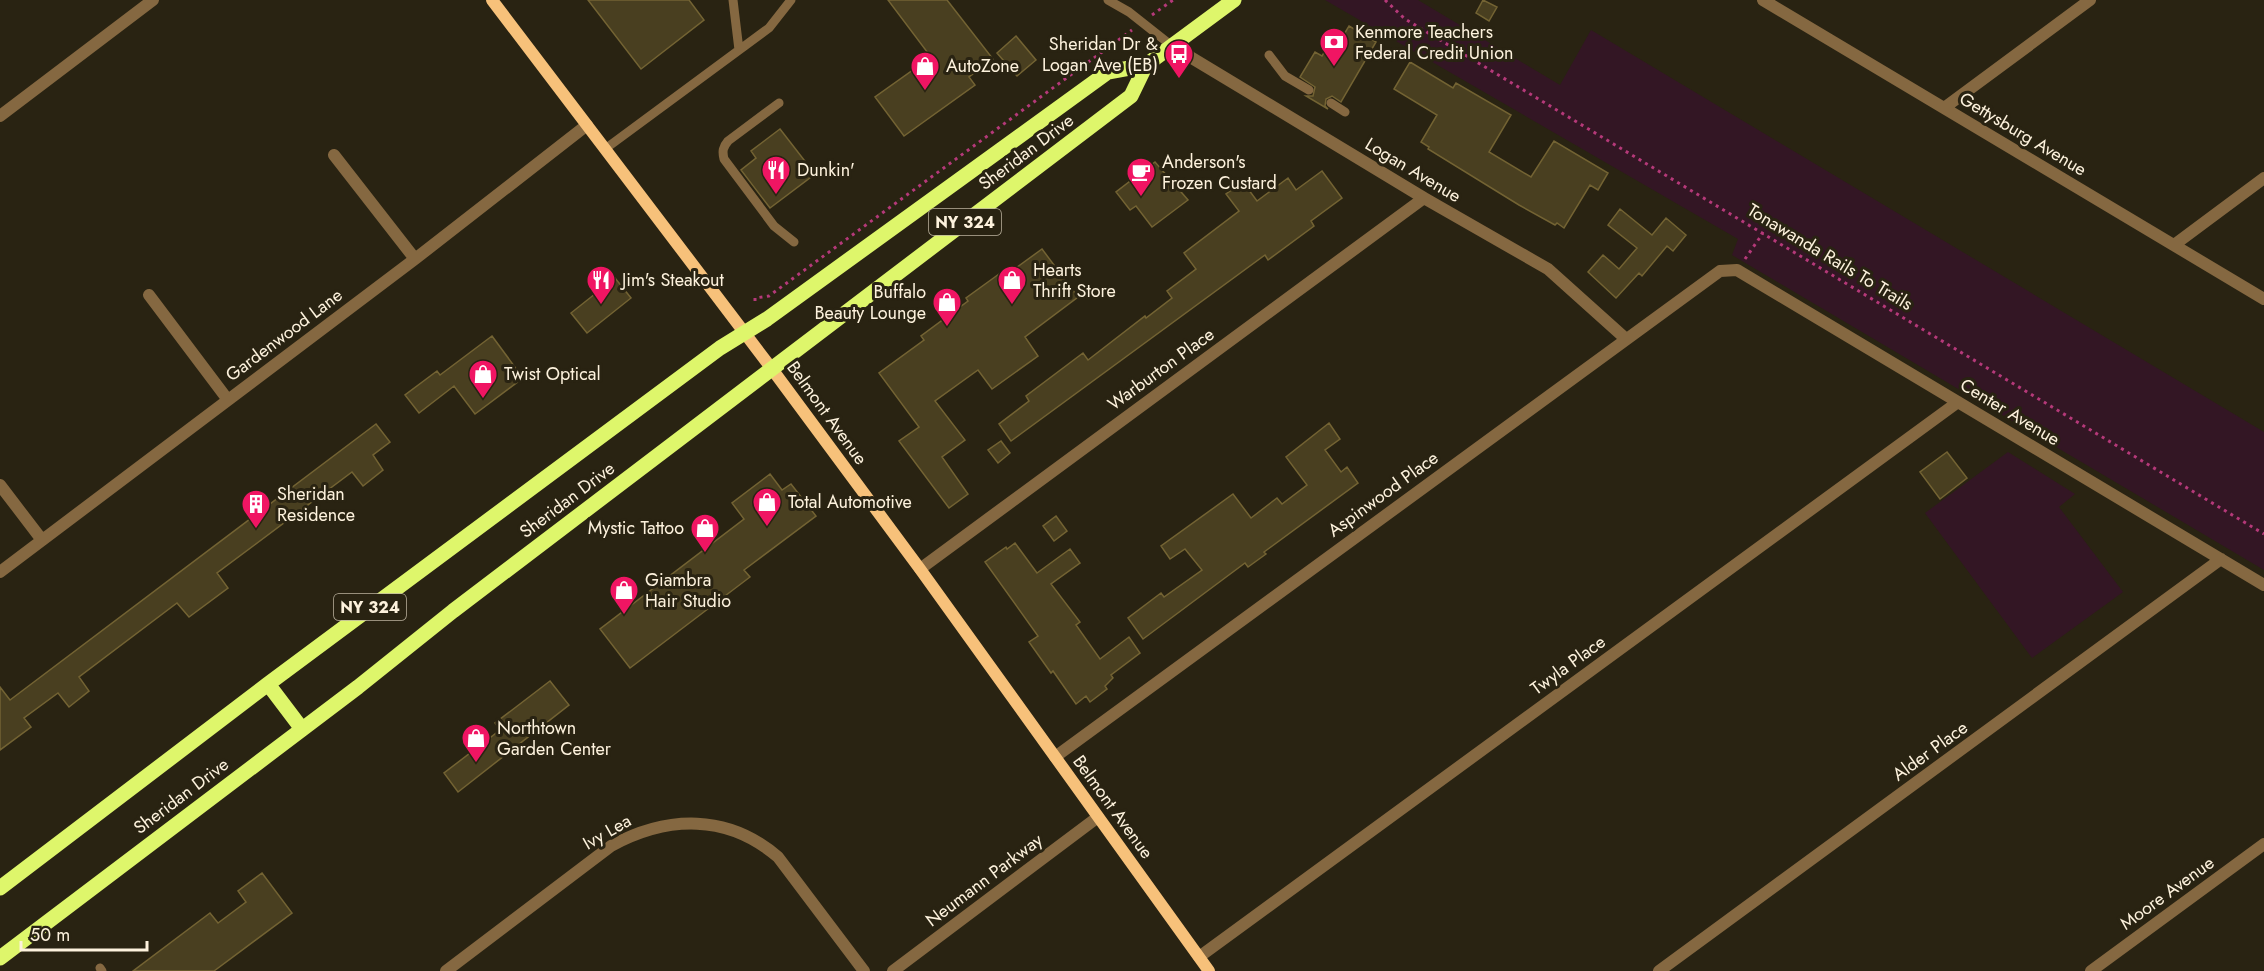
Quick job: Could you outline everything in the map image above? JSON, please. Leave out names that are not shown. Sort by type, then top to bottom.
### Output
[{"type":"main road","name":"Sheridan Drive","points":[[0,888],[268,684],[720,348],[745,333],[912,215],[1108,72],[1146,65],[1234,0]]},
{"type":"main road","name":"Sheridan Drive","points":[[0,958],[1131,96],[1146,65]]},
{"type":"main road","points":[[268,684],[302,729]]},
{"type":"street","points":[[0,116],[153,0]]},
{"type":"street","name":"Belmont Avenue","points":[[492,0],[745,333],[920,569],[1209,971]]},
{"type":"street","name":"Gettysburg Avenue","points":[[1762,0],[2264,299]]},
{"type":"street","points":[[1944,108],[2090,0]]},
{"type":"street","name":"Logan Avenue","points":[[1172,46],[1424,198],[1548,269],[1626,339]]},
{"type":"street","name":"Gardenwood Lane","points":[[0,572],[415,259],[587,125]]},
{"type":"street","points":[[334,155],[415,259]]},
{"type":"street","points":[[2174,245],[2264,178]]},
{"type":"street","name":"Warburton Place","points":[[920,569],[1424,198]]},
{"type":"street","name":"Aspinwood Place","points":[[1055,757],[1720,270],[1737,270]]},
{"type":"street","name":"Center Avenue","points":[[1737,270],[2264,585]]},
{"type":"street","points":[[149,295],[228,400]]},
{"type":"street","name":"Twyla Place","points":[[1199,957],[1958,402]]},
{"type":"street","points":[[0,486],[42,540]]},
{"type":"street","name":"Alder Place","points":[[1659,971],[2221,560]]},
{"type":"street","name":"Neumann Parkway","points":[[892,971],[1098,817]]},
{"type":"street","name":"Ivy Lea","points":[[446,971],[611,846],[655,827],[678,823],[721,827],[745,834],[763,844],[778,857],[864,971]]},
{"type":"street","name":"Moore Avenue","points":[[2091,971],[2264,844]]},
{"type":"lane","points":[[733,0],[739,50]]},
{"type":"lane","points":[[605,149],[769,28],[791,0]]},
{"type":"lane","points":[[1108,0],[1129,12],[1172,46]]},
{"type":"lane","points":[[1269,55],[1285,76],[1309,90]]},
{"type":"lane","points":[[779,103],[728,141],[722,153],[724,159],[774,226],[794,242]]},
{"type":"lane","points":[[1331,103],[1345,112]]},
{"type":"path","points":[[755,301],[755,298],[769,296],[1173,0]]},
{"type":"path","name":"Tonawanda Rails To Trails","points":[[1385,0],[1405,19],[2264,534]]},
{"type":"path","points":[[1737,270],[1763,233]]},
{"type":"shaded area","points":[[1325,0],[1418,0],[1560,85],[1591,30],[2264,432],[2264,570],[1732,255],[1738,239]]},
{"type":"shaded area","points":[[2008,452],[2075,494],[2059,507],[2123,592],[2032,658],[1925,513]]},
{"type":"building","points":[[588,0],[689,0],[704,20],[641,69]]},
{"type":"building","points":[[888,0],[947,0],[993,59],[969,77],[975,85],[904,136],[875,97],[931,57]]},
{"type":"building","points":[[1483,0],[1497,7],[1489,21],[1476,13]]},
{"type":"building","name":"Kenmore Teachers Federal Credit Union","points":[[1349,26],[1376,42],[1341,102],[1332,96],[1326,99],[1325,106],[1328,109],[1306,96],[1313,96],[1315,87],[1300,77],[1315,52],[1322,56],[1330,42],[1337,46]]},
{"type":"building","points":[[1016,36],[1036,60],[1017,76],[997,53]]},
{"type":"building","points":[[1410,62],[1453,88],[1456,83],[1511,115],[1489,152],[1531,177],[1554,141],[1608,173],[1598,190],[1590,185],[1564,228],[1519,205],[1428,149],[1429,147],[1421,142],[1437,115],[1394,89]]},
{"type":"building","points":[[780,129],[815,174],[770,208],[741,170],[756,158],[751,151]]},
{"type":"building","name":"Anderson's Frozen Custard","points":[[1155,162],[1188,200],[1152,227],[1136,206],[1130,210],[1116,192]]},
{"type":"building","points":[[1322,171],[1342,198],[1311,221],[1314,226],[1268,260],[1265,255],[1011,441],[999,424],[1029,401],[1026,396],[1083,353],[1088,360],[1172,298],[1167,291],[1196,269],[1184,253],[1239,211],[1226,194],[1243,182],[1257,201],[1288,178],[1296,190]]},
{"type":"building","points":[[1620,209],[1652,235],[1666,218],[1686,235],[1673,251],[1667,246],[1642,276],[1639,273],[1616,298],[1588,272],[1603,255],[1619,269],[1637,248],[1608,225]]},
{"type":"building","points":[[1042,249],[1078,297],[1025,337],[1038,356],[992,389],[978,370],[935,401],[965,440],[942,457],[968,494],[949,508],[899,441],[919,427],[879,373],[924,340],[921,336],[968,301],[966,298],[1007,269],[1009,273]]},
{"type":"building","name":"Jim's Steakout","points":[[615,278],[631,298],[587,333],[571,313]]},
{"type":"building","points":[[492,336],[523,378],[475,414],[454,386],[419,413],[405,395],[437,371],[440,375]]},
{"type":"building","points":[[1329,423],[1340,439],[1325,450],[1341,472],[1347,467],[1358,483],[1264,552],[1266,554],[1248,567],[1245,563],[1143,639],[1128,618],[1161,593],[1164,597],[1202,570],[1185,549],[1170,559],[1161,546],[1233,494],[1251,518],[1277,498],[1282,504],[1307,485],[1286,457]]},
{"type":"building","name":"Sheridan Residence","points":[[376,424],[390,442],[373,455],[383,470],[363,486],[352,472],[217,573],[228,588],[189,617],[177,603],[79,677],[89,691],[69,707],[58,693],[24,718],[31,727],[0,750],[0,687],[10,700]]},
{"type":"building","points":[[1001,441],[1010,453],[998,463],[988,450]]},
{"type":"building","points":[[1947,452],[1967,478],[1940,499],[1920,472]]},
{"type":"building","points":[[770,474],[782,490],[791,484],[816,516],[744,570],[750,577],[630,668],[600,629],[744,519],[732,503]]},
{"type":"building","points":[[1056,516],[1067,531],[1054,541],[1043,526]]},
{"type":"building","points":[[1015,543],[1037,573],[1070,549],[1080,563],[1051,584],[1080,622],[1076,625],[1100,659],[1129,637],[1140,653],[1111,675],[1113,678],[1105,686],[1107,689],[1090,702],[1086,696],[1076,704],[1053,671],[1051,673],[1029,642],[1038,636],[985,562]]},
{"type":"building","points":[[550,681],[569,705],[458,792],[444,773],[500,730],[495,723]]},
{"type":"building","points":[[262,873],[292,913],[214,971],[133,971],[210,913],[218,923],[246,902],[238,891]]},
{"type":"place","name":"Kenmore Teachers Federal Credit Union","points":[[1334,68]]},
{"type":"place","name":"Sheridan Dr & Logan Ave (EB)","points":[[1179,80]]},
{"type":"place","name":"AutoZone","points":[[925,92]]},
{"type":"place","name":"Dunkin'","points":[[776,196]]},
{"type":"place","name":"Anderson's Frozen Custard","points":[[1141,198]]},
{"type":"place","name":"Jim's Steakout","points":[[601,306]]},
{"type":"place","name":"Hearts Thrift Store","points":[[1012,306]]},
{"type":"place","name":"Buffalo Beauty Lounge","points":[[947,328]]},
{"type":"place","name":"Twist Optical","points":[[483,400]]},
{"type":"place","name":"Total Automotive","points":[[767,528]]},
{"type":"place","name":"Sheridan Residence","points":[[256,530]]},
{"type":"place","name":"Mystic Tattoo","points":[[705,554]]},
{"type":"place","name":"Giambra Hair Studio","points":[[624,616]]},
{"type":"place","name":"Northtown Garden Center","points":[[476,764]]}]
